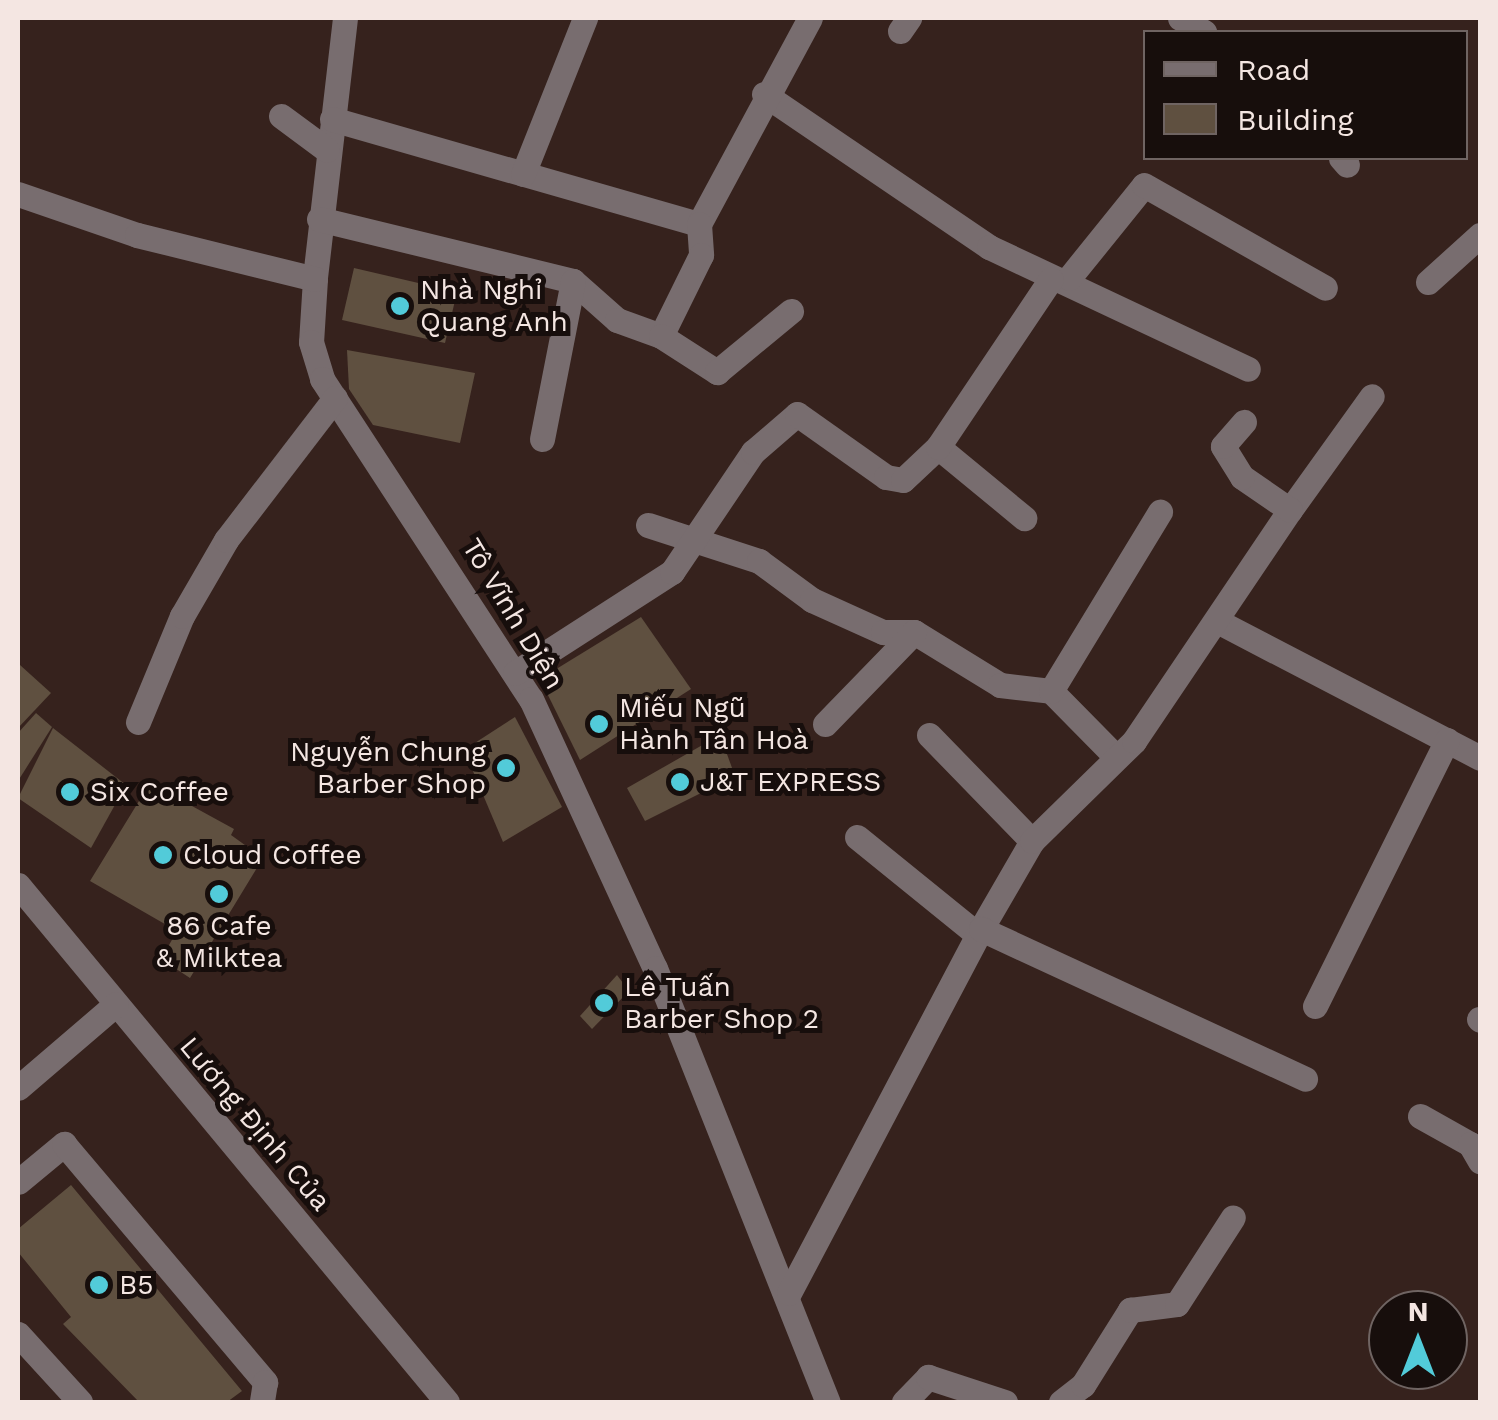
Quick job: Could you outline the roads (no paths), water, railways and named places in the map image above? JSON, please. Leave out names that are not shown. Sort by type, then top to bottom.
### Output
[{"type":"street","name":"Tô Vĩnh Diện","points":[[345,18],[319,219],[311,342],[335,398],[515,674],[655,968],[789,1293],[828,1402]]},
{"type":"street","points":[[523,174],[585,18]]},
{"type":"street","points":[[661,336],[701,255],[699,224],[764,94],[810,18]]},
{"type":"street","points":[[764,94],[988,247],[1248,369]]},
{"type":"street","points":[[281,116],[327,150]]},
{"type":"street","points":[[332,119],[699,224]]},
{"type":"street","points":[[515,674],[672,572],[753,452],[798,414],[898,480],[938,447],[1060,278],[1144,186],[1325,288]]},
{"type":"street","points":[[18,194],[138,235],[315,279]]},
{"type":"street","points":[[319,219],[573,281],[617,320],[661,336],[717,372],[792,310]]},
{"type":"street","points":[[1428,282],[1480,235]]},
{"type":"street","points":[[542,438],[573,281]]},
{"type":"street","points":[[789,1293],[979,932],[1032,841],[1116,757],[1221,623],[1290,510],[1372,396]]},
{"type":"street","points":[[138,722],[182,616],[226,540],[335,398]]},
{"type":"street","points":[[1244,422],[1223,446],[1242,476],[1290,510]]},
{"type":"street","points":[[938,447],[1024,518]]},
{"type":"street","points":[[1050,691],[1160,512]]},
{"type":"street","points":[[648,525],[760,561],[812,600],[884,632],[914,632],[1000,684],[1050,691],[1116,757]]},
{"type":"street","points":[[1221,623],[1480,758]]},
{"type":"street","points":[[825,724],[914,632]]},
{"type":"street","points":[[928,735],[1032,841]]},
{"type":"street","points":[[1315,1006],[1447,740]]},
{"type":"street","points":[[857,837],[979,932],[1305,1079]]},
{"type":"street","name":"Lương Định Của","points":[[18,885],[447,1402]]},
{"type":"street","points":[[18,1088],[116,1004]]},
{"type":"street","points":[[1420,1116],[1470,1144],[1480,1161]]},
{"type":"street","points":[[18,1182],[64,1144],[265,1382],[262,1402]]},
{"type":"street","points":[[1061,1402],[1083,1385],[1130,1310],[1177,1304],[1233,1217]]},
{"type":"street","points":[[18,1334],[80,1402]]},
{"type":"street","points":[[904,1402],[928,1377],[1006,1402]]},
{"type":"place","name":"Nhà Nghỉ Quang Anh","points":[[400,306]]},
{"type":"place","name":"Miếu Ngũ Hành Tân Hoà","points":[[599,724]]},
{"type":"place","name":"Nguyễn Chung Barber Shop","points":[[506,768]]},
{"type":"place","name":"J&T EXPRESS","points":[[680,782]]},
{"type":"place","name":"Six Coffee","points":[[70,792]]},
{"type":"place","name":"Cloud Coffee","points":[[163,855]]},
{"type":"place","name":"86 Cafe & Milktea","points":[[219,894]]},
{"type":"place","name":"Lê Tuấn Barber Shop 2","points":[[604,1003]]},
{"type":"place","name":"B5","points":[[99,1285]]}]
